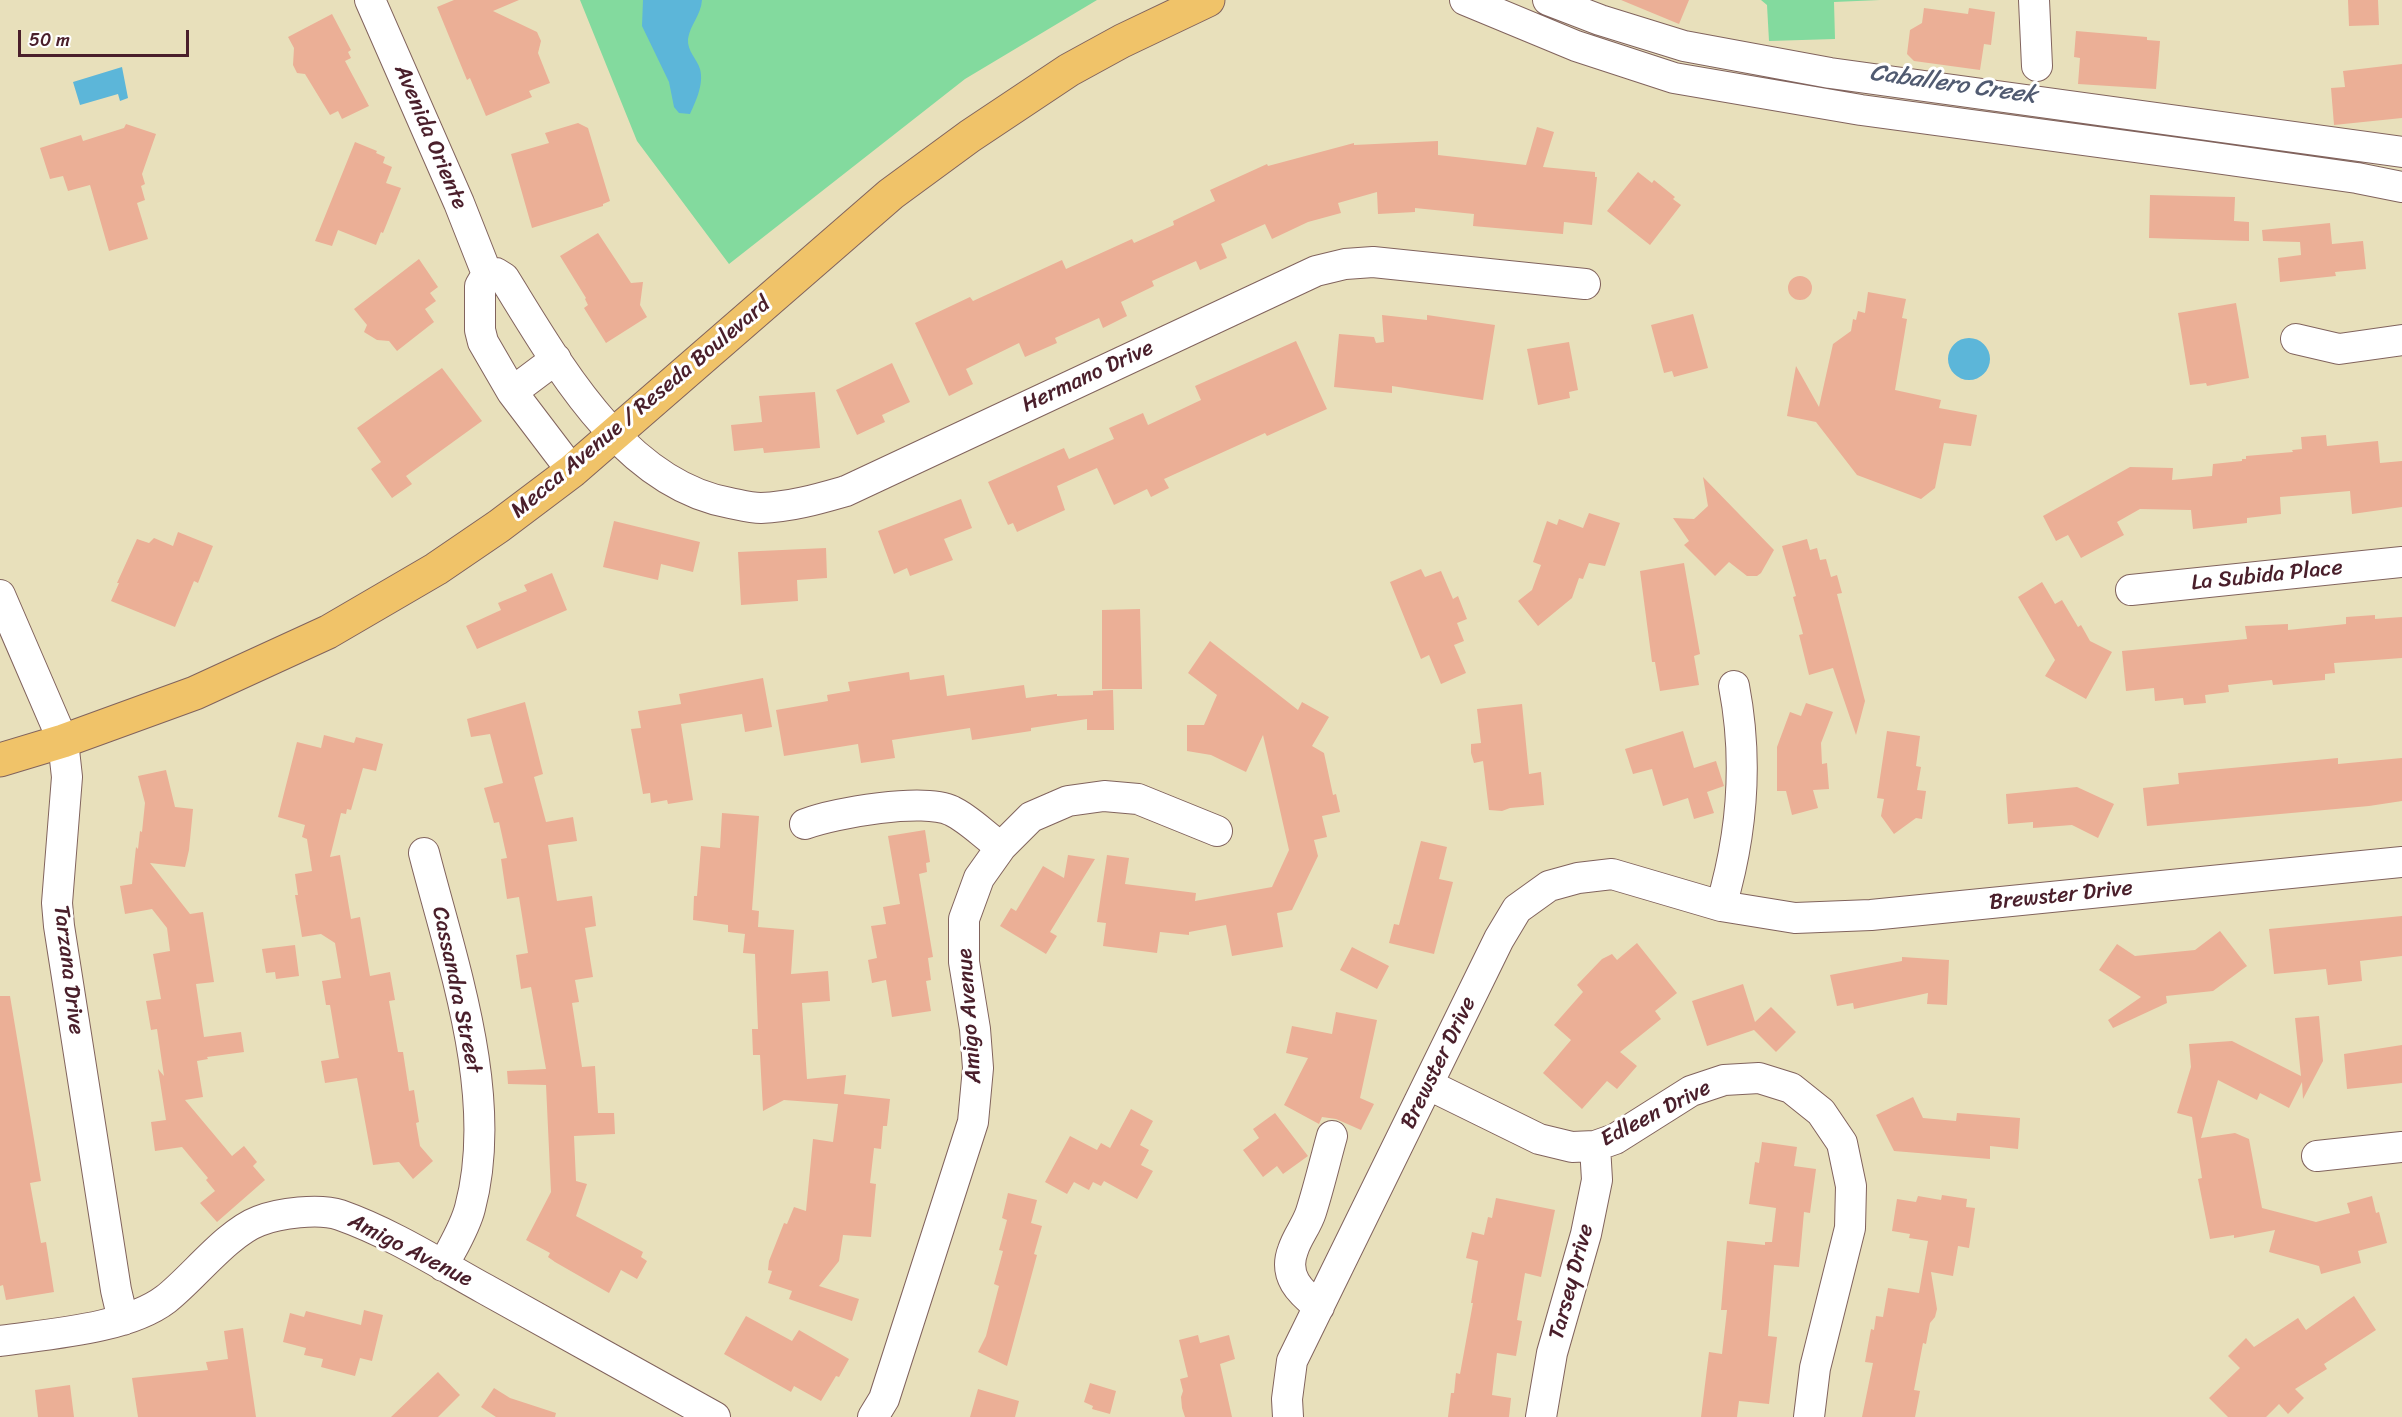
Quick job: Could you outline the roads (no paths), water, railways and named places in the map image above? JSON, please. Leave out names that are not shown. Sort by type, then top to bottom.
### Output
[{"type":"main road","name":"Mecca Avenue / Reseda Boulevard","points":[[0,760],[63,741],[195,693],[328,632],[436,569],[499,526],[572,471],[891,194],[961,142],[1069,70],[1122,41],[1208,0]]},
{"type":"street","name":"Avenida Oriente","points":[[370,0],[459,203],[487,274]]},
{"type":"street","points":[[1465,0],[1576,46],[1674,78],[1850,108],[2357,178],[2402,187]]},
{"type":"street","points":[[1548,0],[1600,20],[1684,46],[1830,73],[2402,152]]},
{"type":"street","points":[[2034,0],[2037,66]]},
{"type":"street","name":"Hermano Drive","points":[[615,435],[643,463],[659,475],[709,499],[759,508],[798,505],[846,491],[1316,271],[1345,264],[1373,262],[1585,284]]},
{"type":"street","points":[[572,471],[512,392],[483,342],[480,330],[480,286],[487,274],[496,273],[504,278],[556,358],[615,435]]},
{"type":"street","points":[[2296,339],[2339,349],[2402,340]]},
{"type":"street","points":[[512,392],[556,358]]},
{"type":"street","name":"La Subida Place","points":[[2131,590],[2402,562]]},
{"type":"street","name":"Tarzana Drive","points":[[0,595],[63,741],[67,777],[57,903],[59,926],[116,1290],[123,1320]]},
{"type":"street","points":[[1721,906],[1731,872],[1743,771],[1741,722],[1734,686]]},
{"type":"street","name":"Amigo Avenue","points":[[873,1417],[884,1400],[973,1122],[978,1068],[975,1029],[964,962],[964,919],[979,878],[1001,847],[1031,817],[1068,801],[1104,796],[1138,799],[1217,831]]},
{"type":"street","points":[[805,824],[826,816],[931,805],[952,811],[1001,847]]},
{"type":"street","name":"Cassandra Street","points":[[424,853],[467,1019],[480,1116],[480,1162],[470,1210],[443,1266]]},
{"type":"street","name":"Brewster Drive","points":[[1288,1417],[1287,1399],[1292,1361],[1429,1086],[1499,939],[1518,909],[1549,886],[1578,878],[1612,874],[1721,906],[1795,918],[1871,915],[2402,862]]},
{"type":"street","name":"Edleen Drive","points":[[1429,1086],[1539,1139],[1572,1147],[1595,1146],[1615,1140],[1691,1091],[1724,1080],[1759,1078],[1791,1088],[1821,1112],[1842,1143],[1851,1186],[1850,1228],[1815,1368],[1809,1417]]},
{"type":"street","points":[[1319,1307],[1300,1292],[1292,1278],[1290,1267],[1293,1250],[1311,1214],[1332,1136]]},
{"type":"street","name":"Tarsey Drive","points":[[1541,1417],[1552,1353],[1586,1234],[1597,1180],[1595,1146]]},
{"type":"street","points":[[2317,1156],[2402,1147]]},
{"type":"street","name":"Amigo Avenue","points":[[0,1341],[123,1320],[165,1300],[234,1238],[258,1221],[297,1212],[337,1214],[398,1240],[715,1417]]},
{"type":"water","points":[[643,0],[702,0],[688,39],[701,75],[699,92],[690,114],[679,113],[674,107],[669,82],[642,26]]},
{"type":"water","points":[[122,67],[128,98],[120,101],[118,94],[80,105],[73,82]]},
{"type":"water","points":[[1969,338],[1977,339],[1984,344],[1989,351],[1989,367],[1984,374],[1977,379],[1969,380],[1961,379],[1954,374],[1949,367],[1948,359],[1949,351],[1954,344],[1961,339]]},
{"type":"water label","name":"Caballero Creek","points":[[1953,85]]}]
